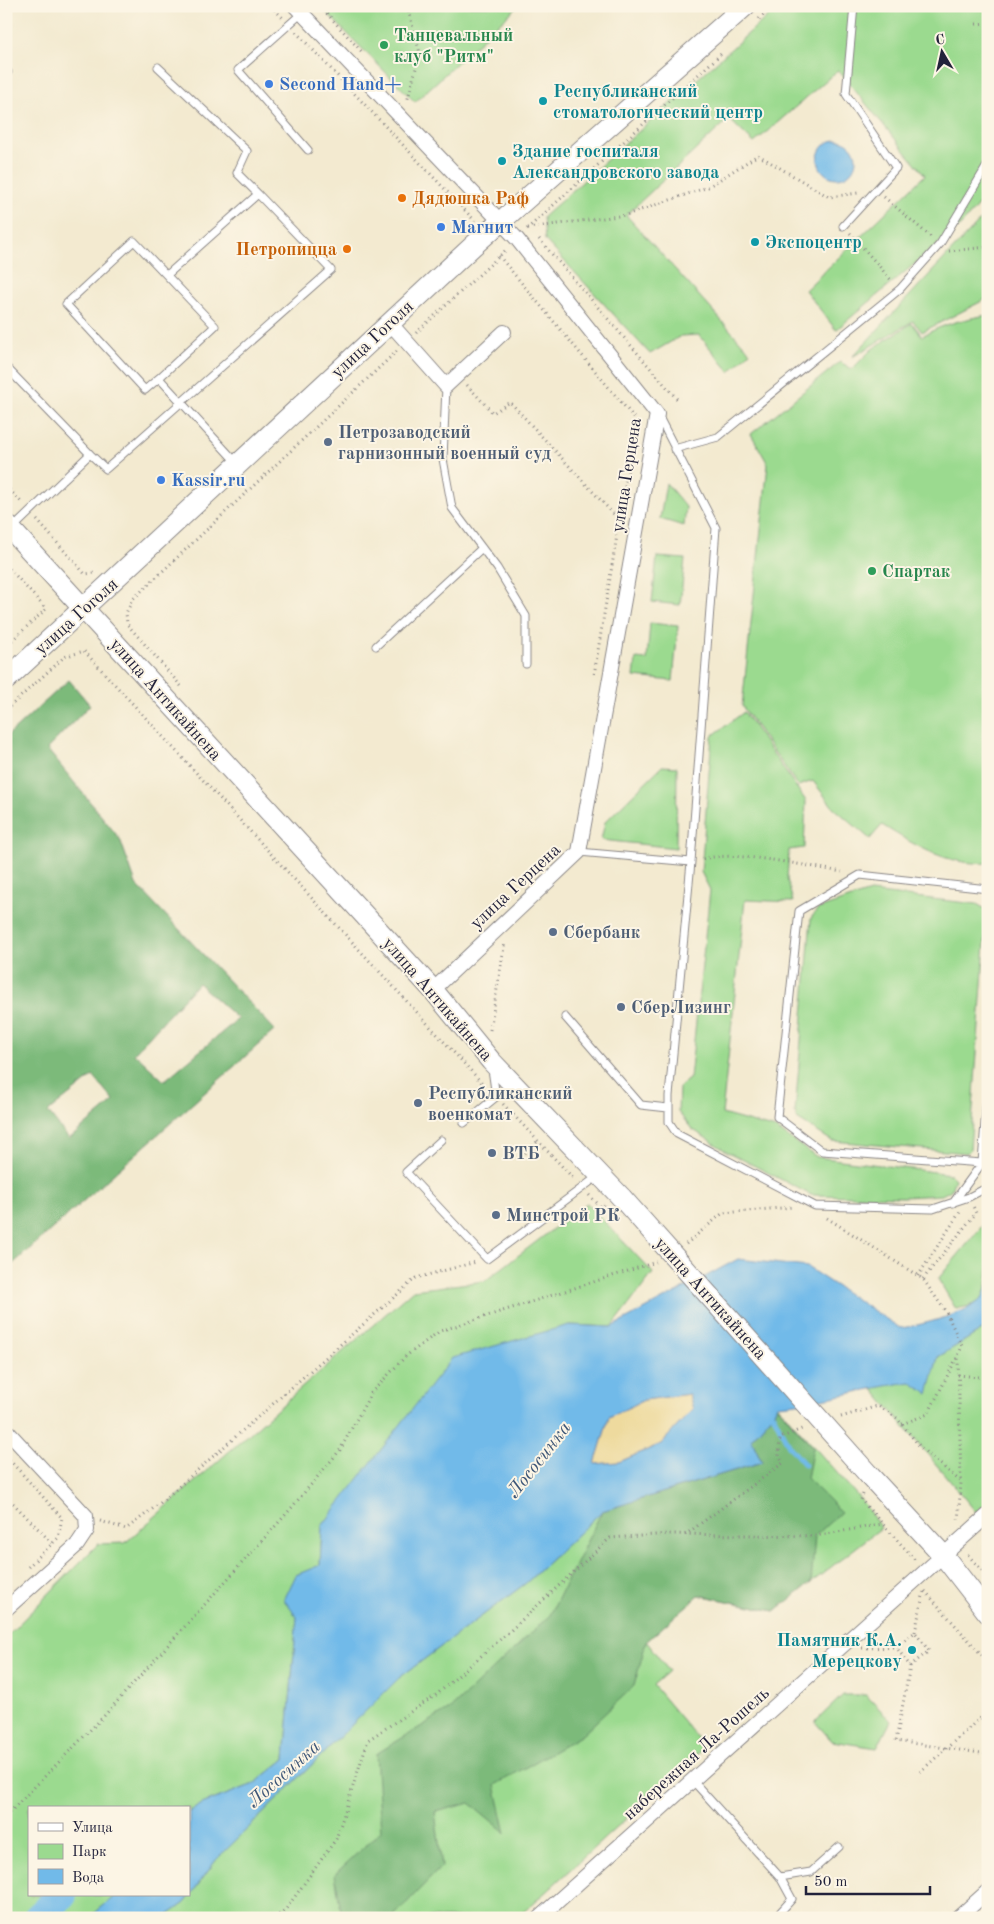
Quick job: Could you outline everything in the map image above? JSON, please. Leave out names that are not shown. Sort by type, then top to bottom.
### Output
[{"type":"main road","name":"улица Гоголя","points":[[6,680],[500,221],[745,6]]},
{"type":"main road","name":"улица Антикайнена","points":[[9,526],[433,990],[491,1061],[622,1198],[869,1475],[950,1549],[988,1612]]},
{"type":"street","name":"улица Герцена","points":[[298,10],[517,239],[657,414],[579,852],[562,866],[433,990]]},
{"type":"street","points":[[390,323],[446,386],[504,332]]},
{"type":"street","points":[[6,1430],[86,1516],[87,1530],[77,1544],[6,1609]]},
{"type":"street","name":"набережная Ла-Рошель","points":[[540,1918],[988,1515]]},
{"type":"street","points":[[958,1918],[988,1891]]},
{"type":"lane","points":[[843,226],[896,168],[846,94],[854,6]]},
{"type":"lane","points":[[298,10],[238,70],[308,150]]},
{"type":"lane","points":[[6,367],[106,469],[331,270],[237,173],[247,151],[158,67]]},
{"type":"lane","points":[[674,449],[718,437],[900,289],[940,244],[988,164]]},
{"type":"lane","points":[[167,275],[258,194]]},
{"type":"lane","points":[[134,241],[216,326],[159,378],[145,390],[66,304],[134,241]]},
{"type":"lane","points":[[159,378],[238,464]]},
{"type":"lane","points":[[446,386],[443,459],[452,508],[482,548],[526,616],[526,664]]},
{"type":"lane","points":[[657,414],[716,528],[691,862],[668,1108],[669,1122],[677,1134],[815,1206],[933,1209],[953,1204],[988,1186]]},
{"type":"lane","points":[[9,526],[90,454]]},
{"type":"lane","points":[[376,646],[482,548]]},
{"type":"lane","points":[[579,852],[691,862]]},
{"type":"lane","points":[[982,1163],[822,1150],[777,1117],[799,911],[860,875],[988,889]]},
{"type":"lane","points":[[565,1017],[641,1105],[668,1108]]},
{"type":"lane","points":[[464,1122],[496,1096],[491,1061]]},
{"type":"lane","points":[[953,1204],[982,1163],[988,1081]]},
{"type":"lane","points":[[441,1140],[406,1172],[487,1259],[600,1175]]},
{"type":"lane","points":[[693,1782],[780,1877],[792,1899],[775,1918]]},
{"type":"lane","points":[[780,1877],[811,1872],[839,1847]]},
{"type":"path","points":[[407,6],[420,53],[407,102]]},
{"type":"path","points":[[752,26],[774,6]]},
{"type":"path","points":[[987,6],[988,17]]},
{"type":"path","points":[[976,24],[988,22]]},
{"type":"path","points":[[184,689],[127,624],[126,613],[133,599],[528,228],[723,52]]},
{"type":"path","points":[[528,228],[626,215],[708,187],[758,155],[829,197],[876,190],[948,251],[988,247]]},
{"type":"path","points":[[843,226],[900,289]]},
{"type":"path","points":[[528,228],[678,399]]},
{"type":"path","points":[[499,256],[636,420],[593,676]]},
{"type":"path","points":[[458,375],[493,413],[510,402],[620,520]]},
{"type":"path","points":[[6,565],[46,610],[6,646]]},
{"type":"path","points":[[6,710],[64,657],[84,651],[538,1142],[601,1207]]},
{"type":"path","points":[[715,856],[789,863],[860,875]]},
{"type":"path","points":[[490,1030],[506,938]]},
{"type":"path","points":[[525,1153],[538,1142]]},
{"type":"path","points":[[918,1276],[960,1215],[962,1200]]},
{"type":"path","points":[[679,1250],[723,1213],[815,1206],[824,1216],[923,1279],[946,1312],[962,1346],[928,1414],[902,1424]]},
{"type":"path","points":[[923,1279],[976,1213]]},
{"type":"path","points":[[62,1518],[86,1516],[126,1529],[160,1504],[416,1278],[487,1259]]},
{"type":"path","points":[[6,1816],[111,1709],[288,1512],[340,1450],[371,1393],[406,1356],[440,1331],[662,1260]]},
{"type":"path","points":[[958,1356],[961,1482],[950,1549],[988,1577]]},
{"type":"path","points":[[958,1375],[988,1378]]},
{"type":"path","points":[[834,1419],[878,1406],[902,1424],[921,1448],[961,1482]]},
{"type":"path","points":[[685,1536],[783,1463],[779,1456],[780,1438],[790,1432],[807,1427]]},
{"type":"path","points":[[6,1456],[62,1518]]},
{"type":"path","points":[[6,1496],[52,1544]]},
{"type":"path","points":[[26,1569],[58,1538],[62,1518]]},
{"type":"path","points":[[276,1918],[286,1909],[336,1839],[368,1740],[436,1695],[510,1631],[610,1538],[669,1534],[685,1536],[815,1536],[883,1524],[925,1571],[925,1591],[915,1632],[896,1647],[859,1648]]},
{"type":"path","points":[[925,1591],[988,1662]]},
{"type":"path","points":[[915,1632],[929,1651],[910,1666],[896,1741],[988,1754]]},
{"type":"path","points":[[896,1647],[910,1666]]},
{"type":"path","points":[[920,1772],[988,1711]]},
{"type":"green space","points":[[320,6],[518,6],[415,102]]},
{"type":"green space","points":[[779,6],[988,6],[988,194],[962,224],[836,330],[805,290],[925,175],[838,70],[754,143],[729,119],[626,215],[750,352],[730,372],[699,335],[681,336],[650,354],[545,240],[543,217]]},
{"type":"green space","points":[[988,212],[988,298],[922,332],[913,321],[852,357]]},
{"type":"green space","name":"Спартак","points":[[988,315],[988,863],[973,863],[945,858],[932,853],[882,825],[870,839],[833,807],[813,781],[798,786],[742,706],[768,464],[751,434],[840,362],[852,369],[872,349],[912,323],[922,336],[954,322]]},
{"type":"green space","points":[[666,483],[686,507],[684,526],[660,519]]},
{"type":"green space","points":[[657,557],[685,559],[680,605],[652,602]]},
{"type":"green space","points":[[650,623],[678,626],[673,681],[634,677],[636,659],[647,660]]},
{"type":"green space","points":[[69,680],[90,705],[47,749],[120,839],[136,884],[275,1030],[6,1270],[6,737]],"holes":[[[198,983],[238,1019],[164,1081],[134,1053]],[[93,1076],[114,1101],[69,1139],[48,1112]]]},
{"type":"green space","points":[[744,712],[806,801],[804,848],[789,850],[787,879],[793,902],[745,900],[722,1114],[776,1129],[817,1157],[950,1174],[955,1179],[951,1190],[942,1195],[903,1197],[811,1195],[726,1151],[692,1129],[678,1112],[679,1087],[690,1078],[710,890],[701,872],[712,736]]},
{"type":"green space","points":[[662,766],[677,767],[676,848],[601,840],[605,822]]},
{"type":"green space","points":[[870,892],[977,904],[985,909],[987,915],[970,1150],[967,1153],[832,1141],[797,1119],[795,1113],[811,918],[818,909]]},
{"type":"green space","points":[[587,1203],[653,1273],[612,1327],[569,1325],[322,1526],[320,1566],[296,1575],[297,1617],[285,1759],[254,1784],[202,1804],[190,1811],[190,1806],[28,1806],[28,1896],[115,1896],[89,1918],[6,1918],[6,1637],[98,1544],[125,1543],[413,1290],[485,1281]]},
{"type":"green space","points":[[988,1219],[989,1249],[985,1292],[976,1303],[956,1309],[938,1279]]},
{"type":"green space","points":[[982,1330],[988,1330],[988,1502],[976,1512],[871,1387],[911,1382],[935,1367],[938,1357]]},
{"type":"green space","points":[[777,1405],[861,1500],[881,1528],[775,1611],[699,1595],[646,1641],[669,1671],[653,1685],[705,1747],[517,1918],[164,1918],[185,1903],[216,1860],[399,1678],[526,1583],[602,1511],[773,1414]]},
{"type":"green space","points":[[777,1405],[813,1448],[807,1478],[841,1512],[815,1536],[811,1583],[775,1611],[699,1595],[646,1642],[634,1686],[582,1735],[495,1785],[506,1833],[470,1803],[435,1812],[442,1866],[392,1918],[342,1918],[335,1874],[381,1831],[376,1754],[453,1707],[550,1615],[602,1511],[762,1462],[751,1439],[773,1414]]},
{"type":"green space","points":[[843,1695],[866,1695],[891,1721],[877,1748],[832,1741],[815,1722]]},
{"type":"sand","points":[[689,1394],[693,1409],[661,1444],[619,1462],[595,1464],[609,1417],[644,1400]]},
{"type":"water","points":[[837,140],[850,146],[856,159],[850,172],[837,178],[824,172],[818,159],[824,146]]},
{"type":"water","points":[[738,1259],[807,1267],[900,1328],[931,1322],[966,1309],[981,1299],[988,1285],[988,1330],[982,1330],[938,1357],[928,1394],[910,1382],[811,1401],[777,1405],[773,1414],[751,1439],[762,1462],[602,1511],[526,1583],[399,1678],[216,1860],[185,1903],[164,1918],[89,1918],[115,1896],[190,1896],[190,1811],[202,1804],[254,1784],[285,1759],[297,1617],[284,1600],[296,1575],[320,1565],[322,1526],[452,1358],[569,1325],[612,1327]],"holes":[[[689,1394],[693,1409],[661,1444],[619,1462],[595,1464],[609,1417],[644,1400]]]},
{"type":"waterway","points":[[773,1414],[789,1446],[805,1465]]},
{"type":"waterway","name":"Лососинка","points":[[38,1918],[61,1896]]},
{"type":"place","name":"Танцевальный клуб \"Ритм\"","points":[[384,45]]},
{"type":"place","name":"Second Hand+","points":[[269,84]]},
{"type":"place","name":"Республиканский стоматологический центр","points":[[543,101]]},
{"type":"place","name":"Здание госпиталя Александровского завода","points":[[502,161]]},
{"type":"place","name":"Дядюшка Раф","points":[[402,198]]},
{"type":"place","name":"Магнит","points":[[441,227]]},
{"type":"place","name":"Экспоцентр","points":[[755,242]]},
{"type":"place","name":"Петропицца","points":[[347,249]]},
{"type":"place","name":"Петрозаводский гарнизонный военный суд","points":[[328,442]]},
{"type":"place","name":"Kassir.ru","points":[[161,480]]},
{"type":"place","name":"Спартак","points":[[872,571]]},
{"type":"place","name":"Сбербанк","points":[[553,932]]},
{"type":"place","name":"СберЛизинг","points":[[621,1007]]},
{"type":"place","name":"Республиканский военкомат","points":[[418,1103]]},
{"type":"place","name":"ВТБ","points":[[492,1153]]},
{"type":"place","name":"Минстрой РК","points":[[496,1215]]},
{"type":"place","name":"Памятник К.А. Мерецкову","points":[[912,1650]]}]
